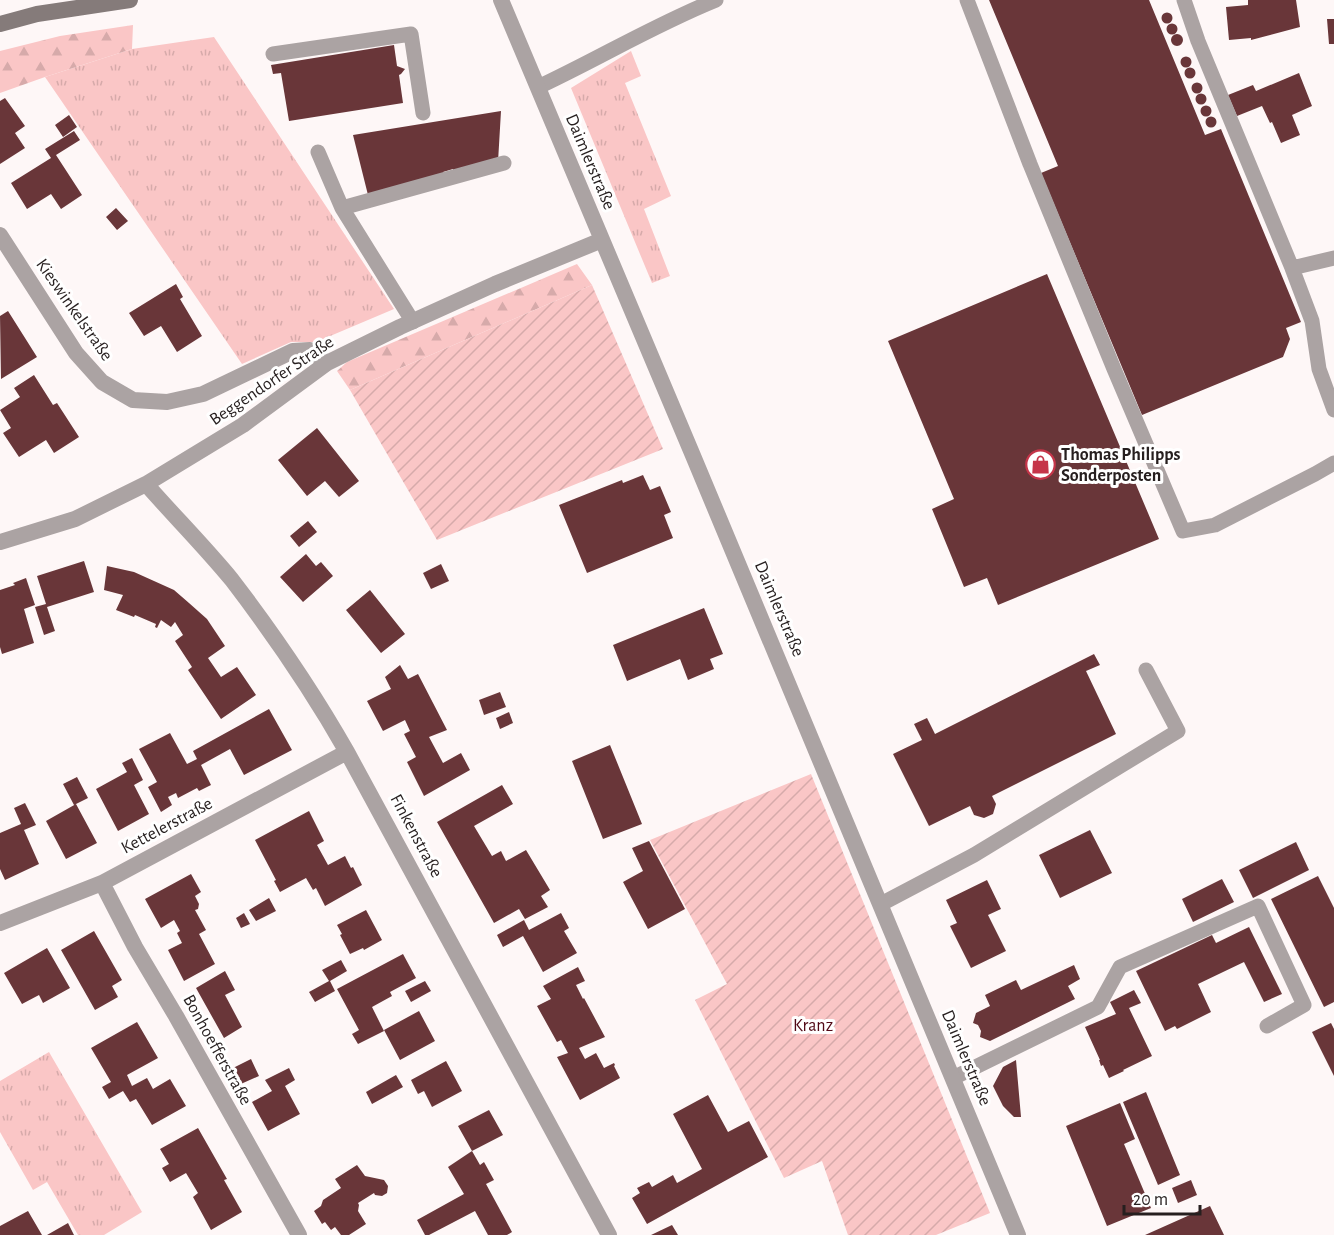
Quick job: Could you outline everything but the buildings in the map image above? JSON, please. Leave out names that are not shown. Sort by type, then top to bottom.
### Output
[{"type":"main road","points":[[0,24],[37,14],[130,0]]},
{"type":"street","name":"Daimlerstraße","points":[[501,0],[1018,1235]]},
{"type":"street","name":"Kieswinkelstraße","points":[[0,235],[76,353],[102,382],[133,400],[167,402],[203,394],[293,351],[310,350],[327,363]]},
{"type":"street","name":"Beggendorfer Straße","points":[[0,542],[75,519],[146,484],[243,425],[327,363],[495,284],[602,240]]},
{"type":"street","name":"Finkenstraße","points":[[146,484],[236,586],[285,652],[317,701],[347,752],[609,1235]]},
{"type":"street","name":"Kettelerstraße","points":[[0,923],[102,883],[347,752]]},
{"type":"street","name":"Bonhoefferstraße","points":[[102,883],[135,947],[299,1235]]},
{"type":"lane","points":[[538,87],[679,15],[716,0]]},
{"type":"lane","points":[[967,0],[1034,174],[1183,531],[1215,525],[1334,463]]},
{"type":"lane","points":[[1184,0],[1198,41],[1312,321],[1319,369],[1334,410]]},
{"type":"lane","points":[[273,54],[411,34],[423,113]]},
{"type":"lane","points":[[318,152],[342,208],[413,322]]},
{"type":"lane","points":[[342,208],[504,163]]},
{"type":"lane","points":[[1292,268],[1334,258]]},
{"type":"lane","points":[[880,904],[974,855],[1178,731],[1146,670]]},
{"type":"lane","points":[[953,1078],[1098,1007],[1120,967],[1258,906],[1304,1005],[1267,1026]]},
{"type":"green space","points":[[133,25],[132,49],[0,93],[0,51],[60,36]]},
{"type":"green space","points":[[214,37],[394,309],[316,342],[291,342],[242,364],[45,77],[132,49]]},
{"type":"green space","points":[[631,51],[641,76],[625,83],[671,196],[644,209],[670,276],[652,283],[571,88]]},
{"type":"green space","points":[[577,264],[592,285],[350,390],[337,371],[347,362]]},
{"type":"green space","points":[[592,285],[663,449],[437,540],[350,390]]},
{"type":"green space","name":"Kranz","points":[[811,774],[990,1213],[936,1235],[848,1235],[822,1161],[784,1178],[695,1000],[727,984],[650,840]]},
{"type":"green space","points":[[49,1052],[142,1212],[104,1235],[78,1235],[47,1182],[33,1190],[0,1132],[0,1081]]},
{"type":"place","name":"Thomas Philipps Sonderposten","points":[[1040,465]]}]
